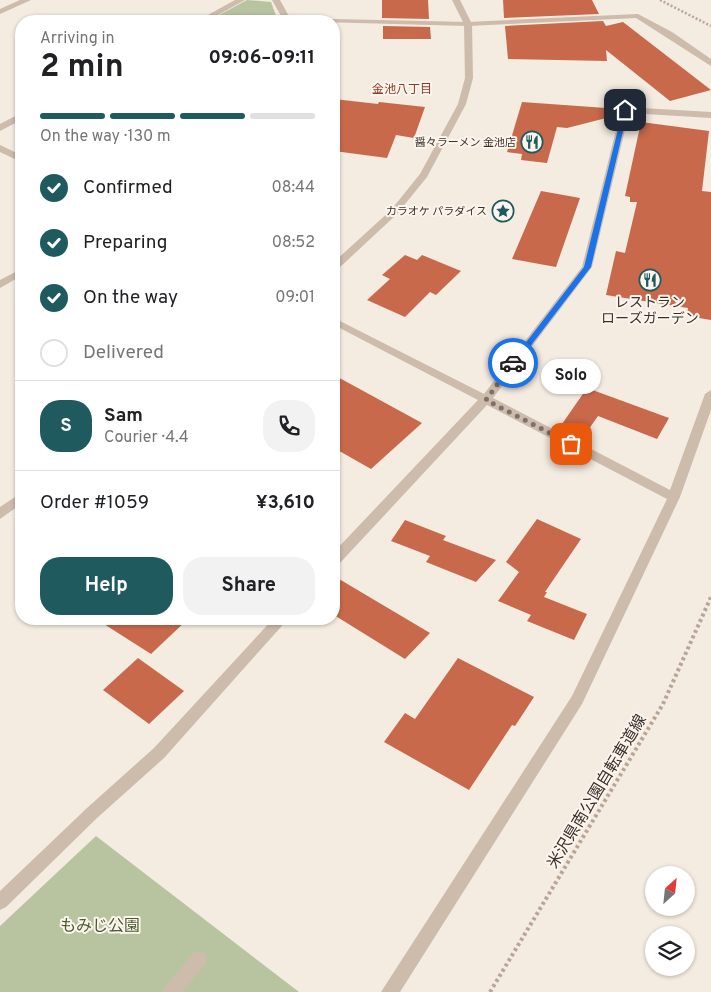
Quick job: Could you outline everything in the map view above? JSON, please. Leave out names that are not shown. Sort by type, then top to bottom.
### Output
[{"type":"street","points":[[0,12],[27,0]]},
{"type":"street","points":[[213,15],[242,0]]},
{"type":"street","points":[[276,0],[285,15]]},
{"type":"street","points":[[340,262],[394,212],[424,176],[462,104],[469,78],[468,24],[456,0]]},
{"type":"street","points":[[340,21],[468,24],[638,16],[669,34],[711,63]]},
{"type":"street","points":[[340,554],[486,400],[587,267],[625,110],[711,115]]},
{"type":"street","points":[[0,128],[15,119]]},
{"type":"street","points":[[0,148],[15,156]]},
{"type":"street","points":[[0,285],[15,276]]},
{"type":"street","points":[[340,324],[674,496]]},
{"type":"street","points":[[390,992],[577,700],[674,496],[711,394]]},
{"type":"street","points":[[0,514],[15,503]]},
{"type":"street","points":[[0,902],[92,813],[159,753],[276,625]]},
{"type":"street","points":[[171,992],[199,959]]},
{"type":"path","points":[[660,0],[711,26]]},
{"type":"path","name":"米沢県南公園自転車道線","points":[[490,992],[663,704],[711,597]]},
{"type":"green space","points":[[247,0],[271,2],[276,15],[219,15]]},
{"type":"green space","name":"もみじ公園","points":[[96,836],[299,992],[0,992],[0,926]]},
{"type":"building","points":[[382,0],[428,0],[429,19],[382,18]]},
{"type":"building","points":[[503,0],[592,0],[599,14],[504,18]]},
{"type":"building","points":[[603,21],[606,26],[623,22],[711,90],[670,101],[606,50],[607,61],[508,59],[505,26]]},
{"type":"building","points":[[383,26],[430,27],[431,39],[383,39]]},
{"type":"building","points":[[340,100],[425,107],[414,138],[396,135],[387,158],[340,152]]},
{"type":"building","points":[[522,102],[620,109],[618,115],[567,128],[557,127],[547,163],[521,160],[522,154],[507,152]]},
{"type":"building","points":[[641,122],[709,131],[702,191],[711,192],[711,320],[687,316],[688,308],[606,295],[616,251],[625,253],[637,202],[630,202],[630,197],[625,196]]},
{"type":"building","points":[[541,191],[580,198],[556,267],[512,259]]},
{"type":"building","points":[[405,255],[417,260],[422,255],[461,271],[436,295],[430,292],[405,317],[367,300],[390,279],[382,275]]},
{"type":"building","points":[[340,378],[422,423],[371,469],[340,451]]},
{"type":"building","points":[[587,388],[669,418],[657,439],[598,416],[586,433],[562,424]]},
{"type":"building","points":[[537,519],[581,539],[545,592],[547,592],[544,597],[587,614],[574,640],[527,621],[531,615],[498,601],[519,572],[506,562]]},
{"type":"building","points":[[405,520],[446,536],[443,540],[496,560],[476,582],[426,562],[430,556],[391,541]]},
{"type":"building","points":[[340,580],[430,633],[405,659],[340,619]]},
{"type":"building","points":[[105,625],[182,625],[151,654]]},
{"type":"building","points":[[138,658],[184,691],[149,724],[103,690]]},
{"type":"building","points":[[458,658],[534,697],[515,726],[512,725],[469,790],[384,742],[405,713],[415,719]]},
{"type":"way so far","points":[[513,363],[486,400],[571,444]]},
{"type":"place","name":"醤々ラーメン 金池店","points":[[532,142]]},
{"type":"place","name":"カラオケ パラダイス","points":[[503,211]]},
{"type":"place","name":"レストラン ローズガーデン","points":[[650,280]]},
{"type":"place","name":"Solo","points":[[571,444]]},
{"type":"district","name":"金池八丁目","points":[[402,89]]},
{"type":"route","points":[[513,363],[587,267],[625,110]]}]
